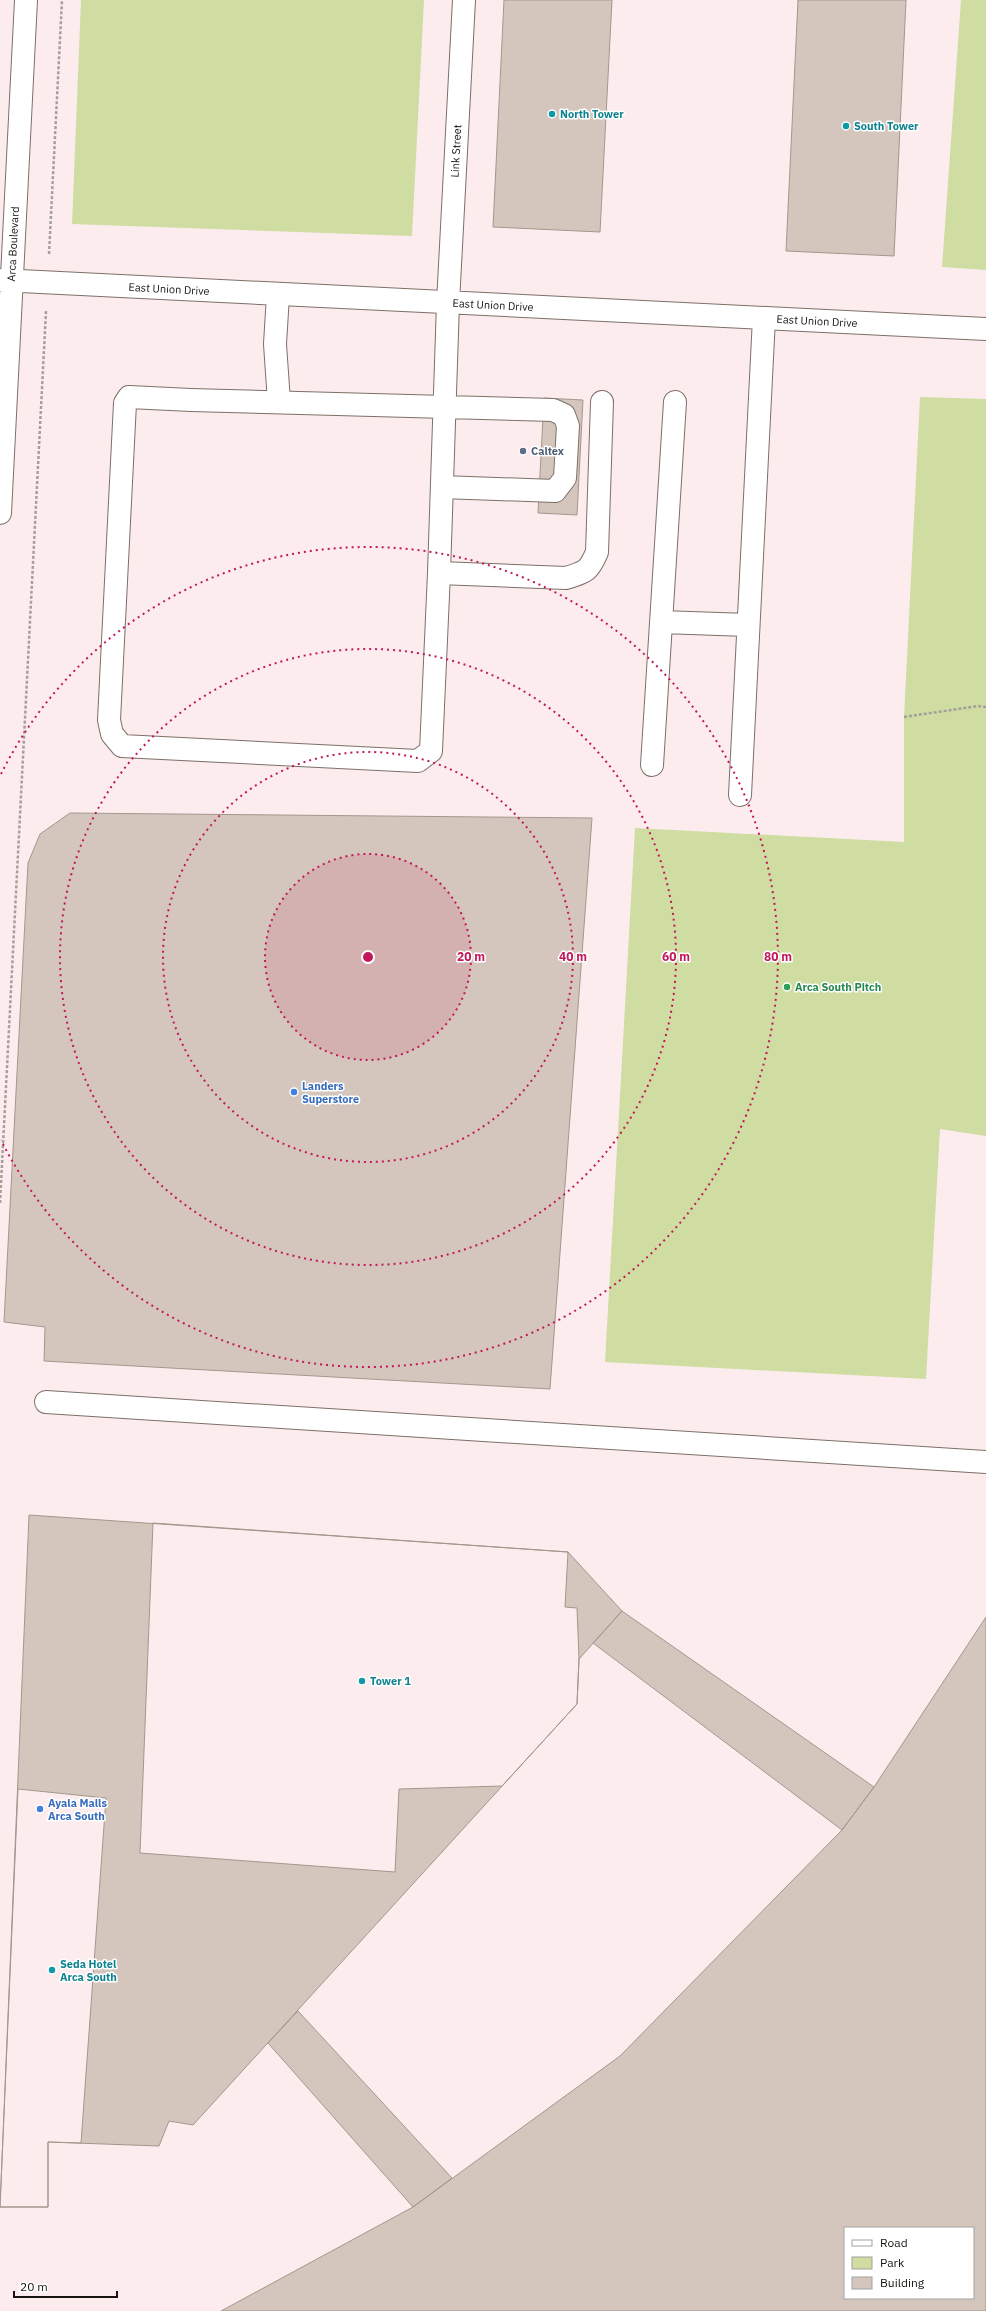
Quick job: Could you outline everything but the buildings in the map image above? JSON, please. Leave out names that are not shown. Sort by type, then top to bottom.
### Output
[{"type":"street","name":"Arca Boulevard","points":[[0,513],[5,281],[26,0]]},
{"type":"street","name":"Link Street","points":[[442,487],[555,491],[565,478],[568,426],[564,415],[553,410],[444,408],[191,400],[138,396],[129,397],[125,403],[109,720],[112,734],[122,746],[403,761],[418,761],[431,751],[439,572],[444,408],[448,303],[464,0]]},
{"type":"street","name":"East Union Drive","points":[[5,281],[986,329]]},
{"type":"street","points":[[278,295],[275,344],[279,402]]},
{"type":"street","points":[[740,795],[764,318]]},
{"type":"street","points":[[439,572],[545,579],[566,578],[584,573],[590,567],[597,552],[602,402]]},
{"type":"street","points":[[652,765],[675,402]]},
{"type":"street","points":[[661,622],[748,625]]},
{"type":"street","points":[[46,1402],[986,1462]]},
{"type":"path","points":[[0,1203],[62,0]]},
{"type":"path","points":[[904,717],[978,706],[986,707]]},
{"type":"shaded area","points":[[0,0],[986,0],[986,2311],[0,2311]]},
{"type":"green space","points":[[81,0],[424,0],[412,236],[72,224]]},
{"type":"green space","points":[[961,0],[986,0],[986,270],[942,267]]},
{"type":"green space","name":"Arca South Pitch","points":[[920,397],[986,399],[986,1136],[940,1129],[926,1379],[605,1362],[635,828],[904,842],[904,717]]},
{"type":"place","name":"North Tower","points":[[552,114]]},
{"type":"place","name":"South Tower","points":[[846,126]]},
{"type":"place","name":"Caltex","points":[[523,451]]},
{"type":"place","name":"Arca South Pitch","points":[[787,987]]},
{"type":"place","name":"Landers Superstore","points":[[294,1092]]},
{"type":"place","name":"Tower 1","points":[[362,1681]]},
{"type":"place","name":"Ayala Malls Arca South","points":[[40,1809]]},
{"type":"place","name":"Seda Hotel Arca South","points":[[52,1970]]}]
